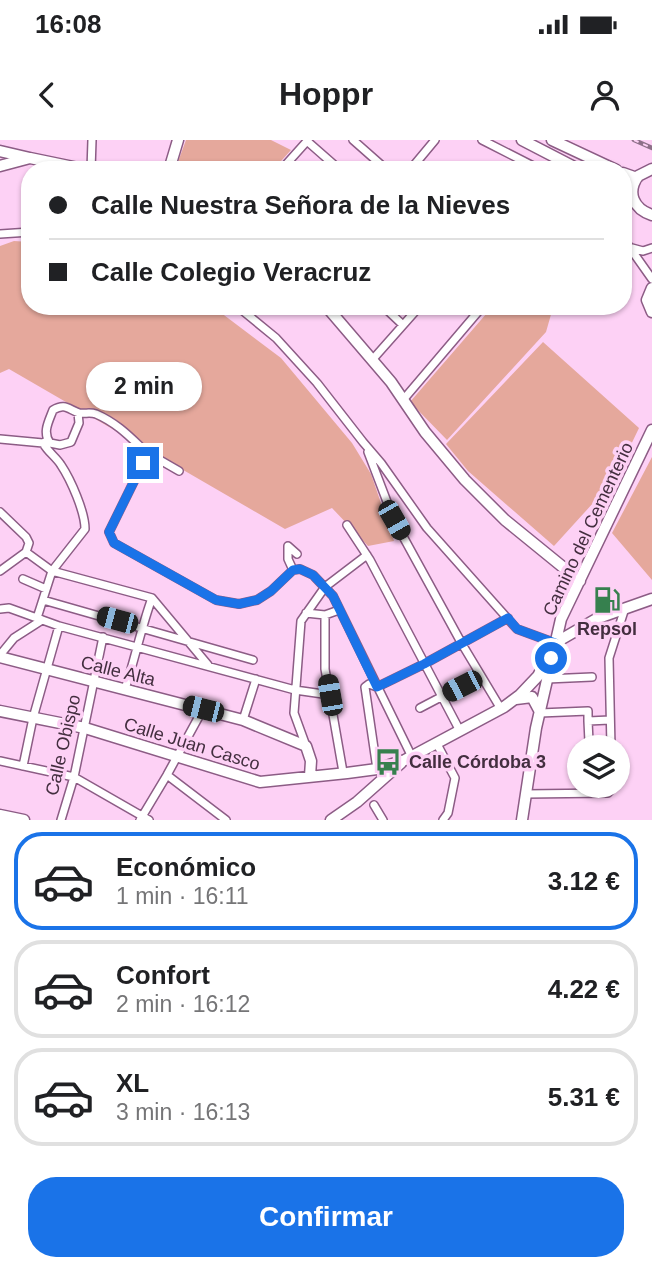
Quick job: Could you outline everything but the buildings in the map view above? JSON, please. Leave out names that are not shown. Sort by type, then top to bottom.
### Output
[{"type":"street","points":[[91,161],[92,140]]},
{"type":"street","points":[[172,161],[178,140]]},
{"type":"street","points":[[289,161],[308,140],[330,161]]},
{"type":"street","points":[[353,140],[377,161]]},
{"type":"street","points":[[418,161],[435,140]]},
{"type":"street","points":[[482,140],[523,161]]},
{"type":"street","points":[[522,140],[563,161]]},
{"type":"street","points":[[552,140],[597,161]]},
{"type":"street","points":[[0,151],[45,161]]},
{"type":"street","points":[[0,166],[30,158]]},
{"type":"street","points":[[632,185],[637,178],[652,169]]},
{"type":"street","points":[[632,176],[637,178]]},
{"type":"street","points":[[632,199],[639,208],[652,215]]},
{"type":"street","points":[[0,234],[21,233]]},
{"type":"street","points":[[632,248],[643,251],[652,248]]},
{"type":"street","points":[[632,249],[652,279]]},
{"type":"street","points":[[652,288],[647,300],[652,312]]},
{"type":"street","points":[[248,315],[276,338],[317,383],[382,463],[427,527],[517,629],[555,643]]},
{"type":"street","points":[[335,315],[373,359],[425,432],[465,480],[505,520],[580,581]]},
{"type":"street","points":[[392,315],[403,325]]},
{"type":"street","points":[[373,359],[412,315]]},
{"type":"street","points":[[403,400],[475,315]]},
{"type":"street","points":[[0,656],[14,638],[40,619],[52,571],[61,556],[80,539],[85,529],[85,521],[61,464],[46,442],[46,430],[53,410],[68,406],[78,413],[93,413],[122,428],[146,453],[179,471]]},
{"type":"street","points":[[0,439],[67,445],[79,423],[78,413]]},
{"type":"street","name":"Camino del Cementerio","points":[[555,643],[561,619],[652,430]]},
{"type":"street","points":[[363,442],[374,462],[394,520],[461,644],[501,709]]},
{"type":"street","points":[[146,453],[109,532],[114,543],[216,600],[239,604],[257,600],[293,570],[300,569],[313,575],[333,596],[408,759]]},
{"type":"street","points":[[0,512],[29,543],[26,552],[0,571]]},
{"type":"street","points":[[347,525],[367,555],[460,731]]},
{"type":"street","points":[[293,570],[288,559],[288,546],[297,554]]},
{"type":"street","points":[[26,552],[52,571],[152,598],[209,666]]},
{"type":"street","points":[[310,776],[311,761],[294,713],[301,621],[325,587],[367,555]]},
{"type":"street","points":[[23,579],[46,589]]},
{"type":"street","points":[[125,689],[152,598]]},
{"type":"street","points":[[331,820],[408,759],[515,699],[542,671],[555,643],[598,618],[652,598]]},
{"type":"street","points":[[43,600],[253,660]]},
{"type":"street","points":[[0,609],[9,608],[59,626],[295,690],[330,695]]},
{"type":"street","points":[[611,735],[609,658],[625,608]]},
{"type":"street","points":[[306,613],[325,615],[339,610]]},
{"type":"street","points":[[325,615],[325,669],[343,772]]},
{"type":"street","points":[[378,784],[381,772],[377,769],[365,687],[369,684],[377,687],[508,618]]},
{"type":"street","points":[[23,766],[33,718],[59,626]]},
{"type":"street","name":"Calle Obispo","points":[[61,820],[74,777],[103,637]]},
{"type":"street","points":[[522,820],[555,643]]},
{"type":"street","name":"Calle Alta","points":[[0,656],[243,720],[306,746]]},
{"type":"street","points":[[420,708],[481,676]]},
{"type":"street","points":[[547,679],[592,677]]},
{"type":"street","points":[[243,720],[256,679]]},
{"type":"street","points":[[515,699],[532,697],[540,713]]},
{"type":"street","points":[[0,761],[74,777],[144,818],[203,709]]},
{"type":"street","name":"Calle Juan Casco","points":[[0,711],[85,728],[261,782],[377,769],[408,759]]},
{"type":"street","points":[[540,713],[588,711],[589,735]]},
{"type":"street","points":[[588,722],[610,720]]},
{"type":"street","points":[[437,744],[455,778],[448,813],[443,820]]},
{"type":"street","points":[[167,775],[226,820]]},
{"type":"street","points":[[526,794],[567,794]]},
{"type":"street","points":[[374,805],[383,820]]},
{"type":"street","points":[[0,815],[24,820]]},
{"type":"shaded area","points":[[186,140],[271,140],[291,150],[281,161],[178,161]]},
{"type":"shaded area","points":[[21,241],[21,315],[224,315],[281,358],[352,443],[371,474],[394,541],[368,546],[332,508],[285,529],[9,369],[0,373],[0,246]]},
{"type":"shaded area","points":[[485,315],[551,315],[546,332],[447,440],[410,402]]},
{"type":"shaded area","points":[[543,342],[639,428],[614,480],[554,546],[468,471],[446,444]]},
{"type":"shaded area","points":[[652,457],[652,580],[612,533]]},
{"type":"railway","points":[[634,140],[652,148]]},
{"type":"place","name":"Repsol","points":[[607,600]]},
{"type":"place","name":"Calle Córdoba 3","points":[[388,762]]},
{"type":"route","points":[[143,463],[114,517],[109,532],[114,543],[216,600],[239,604],[257,600],[293,570],[300,569],[313,575],[333,596],[377,687],[508,618],[517,629],[555,643],[551,658]]}]
